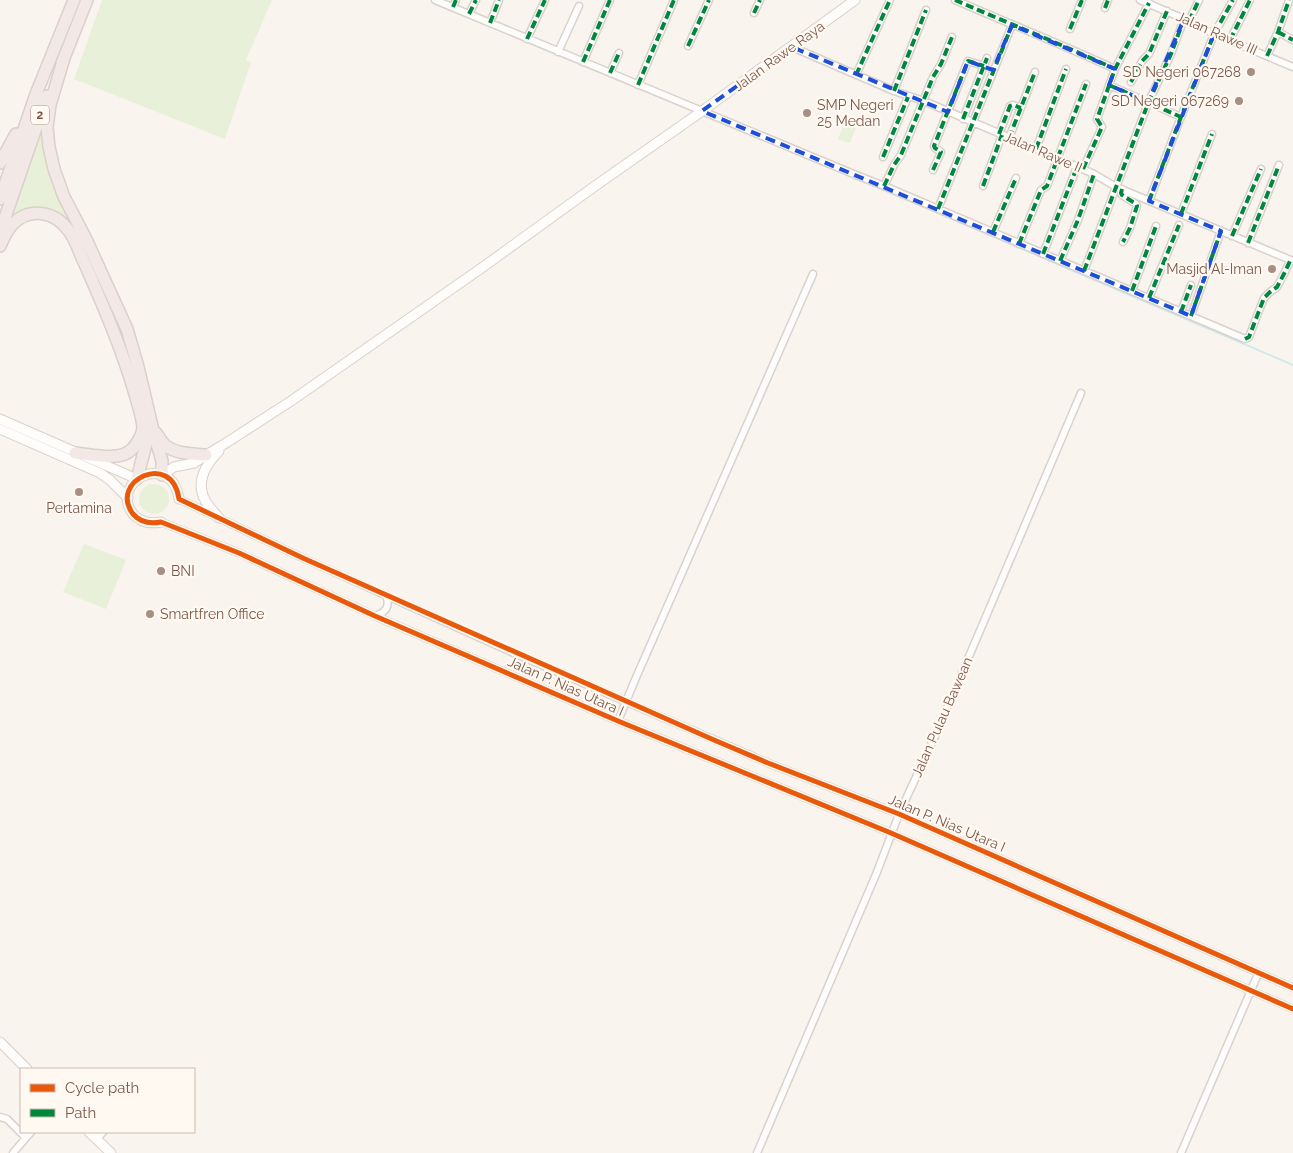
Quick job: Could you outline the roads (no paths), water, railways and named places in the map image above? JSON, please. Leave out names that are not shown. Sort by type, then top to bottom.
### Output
[{"type":"highway","name":"2","points":[[0,200],[36,94],[74,0]]},
{"type":"highway","name":"2","points":[[0,232],[44,104],[87,0]]},
{"type":"highway","points":[[64,58],[50,105],[49,147],[54,169],[64,197],[85,237],[127,329],[140,374],[148,430],[138,479]]},
{"type":"highway","points":[[0,163],[36,94]]},
{"type":"highway","points":[[0,246],[12,224],[29,214],[49,214],[70,232],[98,293],[129,374],[142,420],[162,461],[162,474]]},
{"type":"highway","points":[[75,453],[122,456],[131,450],[148,430]]},
{"type":"highway","points":[[148,430],[166,446],[176,451],[188,454],[206,454]]},
{"type":"street","points":[[435,0],[638,85],[698,114],[884,186],[1245,338],[1249,337],[1264,298],[1277,287],[1291,261]]},
{"type":"street","points":[[453,7],[456,0]]},
{"type":"street","points":[[469,14],[476,0]]},
{"type":"street","points":[[490,23],[499,0]]},
{"type":"street","points":[[527,39],[544,0]]},
{"type":"street","points":[[583,62],[610,0]]},
{"type":"street","points":[[638,85],[674,0]]},
{"type":"street","points":[[688,46],[709,0]]},
{"type":"street","points":[[754,13],[760,0]]},
{"type":"street","name":"Jalan Rawe Raya","points":[[226,444],[483,267],[855,0]]},
{"type":"street","points":[[856,75],[890,0]]},
{"type":"street","points":[[955,0],[1075,50],[1115,69]]},
{"type":"street","points":[[1070,29],[1082,0]]},
{"type":"street","points":[[1105,8],[1108,0]]},
{"type":"street","name":"Jalan Rawe III","points":[[1140,0],[1293,67]]},
{"type":"street","points":[[1084,271],[1119,188],[1148,102],[1186,20],[1198,0]]},
{"type":"street","points":[[1149,201],[1214,34],[1233,0]]},
{"type":"street","points":[[1230,40],[1250,0]]},
{"type":"street","points":[[1267,56],[1289,0]]},
{"type":"street","points":[[1043,254],[1080,168],[1102,127],[1096,119],[1115,69],[1149,4]]},
{"type":"street","points":[[558,52],[579,6]]},
{"type":"street","points":[[894,92],[926,10]]},
{"type":"street","points":[[1132,82],[1142,61],[1149,54],[1168,12]]},
{"type":"street","points":[[938,209],[1012,25]]},
{"type":"street","points":[[1278,32],[1293,40]]},
{"type":"street","points":[[884,186],[901,155],[933,77],[941,64],[952,37]]},
{"type":"street","name":"Jalan Rawe II","points":[[792,47],[894,92],[924,102],[1057,158],[1094,174],[1119,188],[1291,261]]},
{"type":"street","points":[[610,73],[619,53]]},
{"type":"street","points":[[963,118],[988,58]]},
{"type":"street","points":[[934,170],[940,152],[934,147],[968,61],[984,66]]},
{"type":"street","points":[[1036,150],[1066,69]]},
{"type":"street","points":[[1009,138],[1035,72]]},
{"type":"street","points":[[1019,244],[1041,190],[1047,186],[1086,84]]},
{"type":"street","points":[[1109,86],[1181,117]]},
{"type":"street","points":[[883,157],[908,97]]},
{"type":"street","points":[[983,186],[1011,105],[1021,108]]},
{"type":"street","points":[[1181,214],[1212,134]]},
{"type":"street","points":[[1248,243],[1279,165]]},
{"type":"street","points":[[1232,236],[1261,170]]},
{"type":"street","points":[[1060,261],[1078,220],[1094,174]]},
{"type":"street","points":[[993,232],[1016,178]]},
{"type":"street","points":[[1119,188],[1122,196],[1137,206],[1123,242]]},
{"type":"street","points":[[1132,291],[1156,226]]},
{"type":"street","points":[[1149,298],[1178,226]]},
{"type":"street","points":[[1191,316],[1221,231]]},
{"type":"street","points":[[618,722],[813,274]]},
{"type":"street","points":[[1181,312],[1191,286]]},
{"type":"street","name":"Jalan Pulau Bawean","points":[[757,1153],[873,880],[899,814],[936,734],[1081,393]]},
{"type":"street","points":[[0,419],[138,479]]},
{"type":"street","points":[[0,429],[100,473],[128,498]]},
{"type":"street","points":[[162,474],[174,467],[194,463],[206,454],[226,444]]},
{"type":"street","points":[[219,518],[206,501],[201,479],[210,460],[226,444]]},
{"type":"street","points":[[161,522],[153,524],[145,522],[138,519],[133,513],[129,506],[128,498],[132,484],[143,475],[149,473],[162,474],[174,484],[178,491],[179,499]]},
{"type":"street","name":"Jalan P. Nias Utara I","points":[[179,499],[305,559],[626,702],[768,763],[899,814],[1293,988]]},
{"type":"street","name":"Jalan P. Nias Utara I","points":[[161,522],[239,553],[375,616],[618,722],[891,833],[1293,1009]]},
{"type":"street","points":[[375,616],[382,614],[387,608],[388,601],[386,595]]},
{"type":"street","points":[[1181,1153],[1258,974]]},
{"type":"street","points":[[0,1042],[26,1068]]},
{"type":"street","points":[[0,1116],[7,1119],[20,1132]]},
{"type":"street","points":[[21,1133],[26,1138]]},
{"type":"street","points":[[14,1153],[31,1133]]},
{"type":"street","points":[[90,1133],[111,1153]]},
{"type":"street","points":[[97,1139],[102,1133]]},
{"type":"waterway","points":[[847,174],[1293,365]]},
{"type":"place","name":"SD Negeri 067268","points":[[1251,72]]},
{"type":"place","name":"SD Negeri 067269","points":[[1239,101]]},
{"type":"place","name":"SMP Negeri 25 Medan","points":[[807,113]]},
{"type":"place","name":"Masjid Al-Iman","points":[[1272,269]]},
{"type":"place","name":"Pertamina","points":[[79,492]]},
{"type":"place","name":"BNI","points":[[161,571]]},
{"type":"place","name":"Smartfren Office","points":[[150,614]]}]
